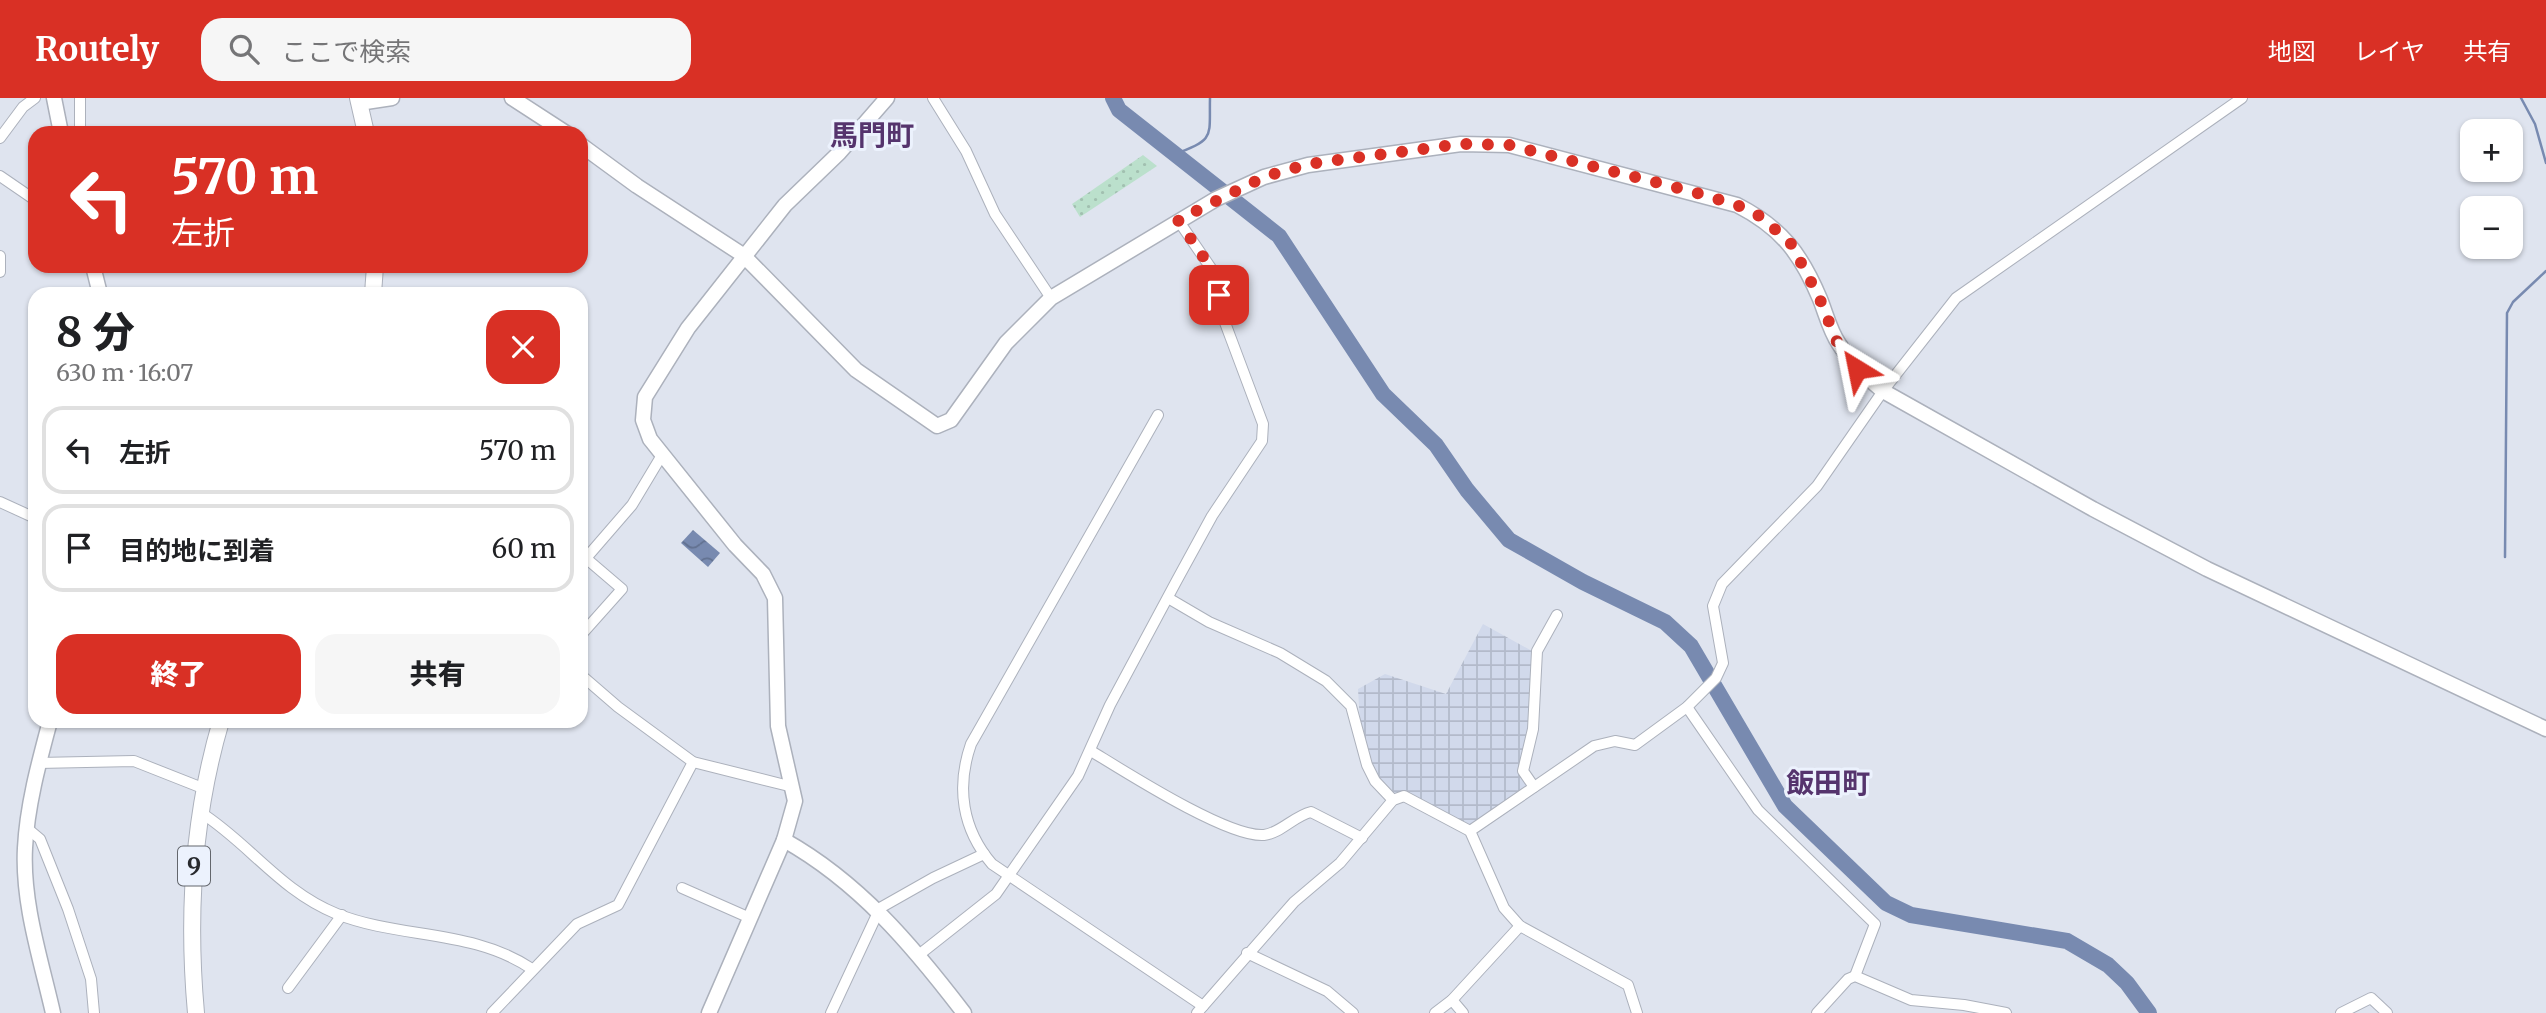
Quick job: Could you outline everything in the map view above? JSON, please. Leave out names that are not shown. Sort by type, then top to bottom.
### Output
[{"type":"main road","points":[[358,101],[364,126]]},
{"type":"main road","name":"9","points":[[196,1013],[192,910],[200,812],[219,728]]},
{"type":"street","points":[[0,138],[23,107],[35,98]]},
{"type":"street","points":[[54,98],[60,126]]},
{"type":"street","points":[[80,98],[80,126]]},
{"type":"street","points":[[358,101],[392,98]]},
{"type":"street","points":[[512,98],[554,126]]},
{"type":"street","points":[[709,1013],[784,840],[795,801],[778,726],[777,625],[773,591],[763,574],[662,455],[644,426],[642,409],[645,397],[688,328],[743,255],[785,205],[839,153],[887,98]]},
{"type":"street","points":[[933,98],[966,151],[995,214],[1051,298]]},
{"type":"street","points":[[1470,831],[1594,747],[1615,741],[1634,745],[1705,691],[1720,671],[1722,654],[1713,606],[1722,584],[1817,486],[1883,391],[1965,289],[2242,98]]},
{"type":"street","points":[[588,150],[637,186],[743,255],[856,370],[937,426],[951,420],[1006,343],[1051,298],[1178,220],[1264,177],[1308,164],[1461,144],[1509,145],[1690,191],[1737,205],[1758,215],[1790,242],[1819,297],[1837,342],[1857,369],[1883,391],[2093,509],[2207,569],[2546,729]]},
{"type":"street","points":[[0,176],[28,196]]},
{"type":"street","points":[[919,954],[986,904],[1078,776],[1110,705],[1212,516],[1262,441],[1263,425],[1221,312],[1217,277],[1178,220]]},
{"type":"street","points":[[0,256],[0,272]]},
{"type":"street","points":[[1158,415],[971,744],[963,771],[962,798],[971,830],[984,855],[1007,875],[1200,1010],[1294,902],[1340,863],[1393,800],[1404,796],[1470,831],[1504,908],[1520,926],[1628,985],[1637,1013]]},
{"type":"street","points":[[588,552],[632,505],[662,455]]},
{"type":"street","points":[[0,502],[28,515]]},
{"type":"street","points":[[588,559],[622,589],[588,627]]},
{"type":"street","points":[[1168,598],[1209,622],[1280,653],[1326,681],[1351,706],[1367,765],[1375,781],[1393,800]]},
{"type":"street","points":[[1534,787],[1523,771],[1533,729],[1537,651],[1557,615]]},
{"type":"street","points":[[588,681],[618,707],[693,762],[793,787]]},
{"type":"street","points":[[1687,707],[1758,810],[1875,924],[1855,976],[1848,979],[1817,1013]]},
{"type":"street","points":[[48,728],[38,763],[25,849],[28,901],[53,1013]]},
{"type":"street","points":[[1091,751],[1171,799],[1237,829],[1261,835],[1270,833],[1301,814],[1311,812],[1362,838]]},
{"type":"street","points":[[38,763],[134,761],[205,789]]},
{"type":"street","points":[[492,1013],[531,969],[577,924],[618,905],[693,762]]},
{"type":"street","points":[[200,812],[286,886],[342,915],[465,940],[521,962],[531,969]]},
{"type":"street","points":[[28,829],[40,839],[68,909],[90,979],[94,1013]]},
{"type":"street","points":[[784,840],[822,861],[878,912],[919,954],[964,1013]]},
{"type":"street","points":[[831,1013],[878,912],[913,889],[984,855]]},
{"type":"street","points":[[682,888],[750,918]]},
{"type":"street","points":[[288,988],[342,915]]},
{"type":"street","points":[[1435,1013],[1452,1000],[1520,926]]},
{"type":"street","points":[[1247,953],[1327,990],[1353,1013]]},
{"type":"street","points":[[1855,976],[1911,1000],[1964,1004],[2006,1013]]},
{"type":"street","points":[[2341,1013],[2371,998],[2387,1013]]},
{"type":"street","points":[[1452,1000],[1463,1013]]},
{"type":"shaded area","points":[[1483,624],[1532,651],[1528,727],[1519,773],[1528,786],[1469,827],[1404,791],[1395,794],[1378,779],[1370,763],[1360,723],[1358,689],[1385,674],[1446,694]]},
{"type":"green space","points":[[1143,155],[1157,166],[1080,217],[1072,204]]},
{"type":"water","points":[[693,530],[720,553],[708,567],[681,543]]},
{"type":"waterway","points":[[1113,98],[1119,110],[1279,236],[1383,394],[1436,445],[1467,490],[1509,540],[1583,582],[1665,622],[1691,646],[1785,806],[1886,903],[1911,915],[2067,941],[2108,965],[2127,983],[2149,1013]]},
{"type":"waterway","points":[[1175,154],[1198,145],[1208,135],[1210,98]]},
{"type":"waterway","points":[[2521,98],[2535,124],[2546,163]]},
{"type":"waterway","points":[[2505,557],[2507,313],[2513,302],[2546,271]]},
{"type":"district","name":"馬門町","points":[[872,135]]},
{"type":"district","name":"飯田町","points":[[1828,783]]},
{"type":"route","points":[[1219,295],[1217,277],[1178,220],[1216,199],[1264,177],[1308,164],[1461,144],[1509,145],[1690,191],[1737,205],[1758,215],[1790,242],[1819,297],[1837,342],[1857,369]]}]
